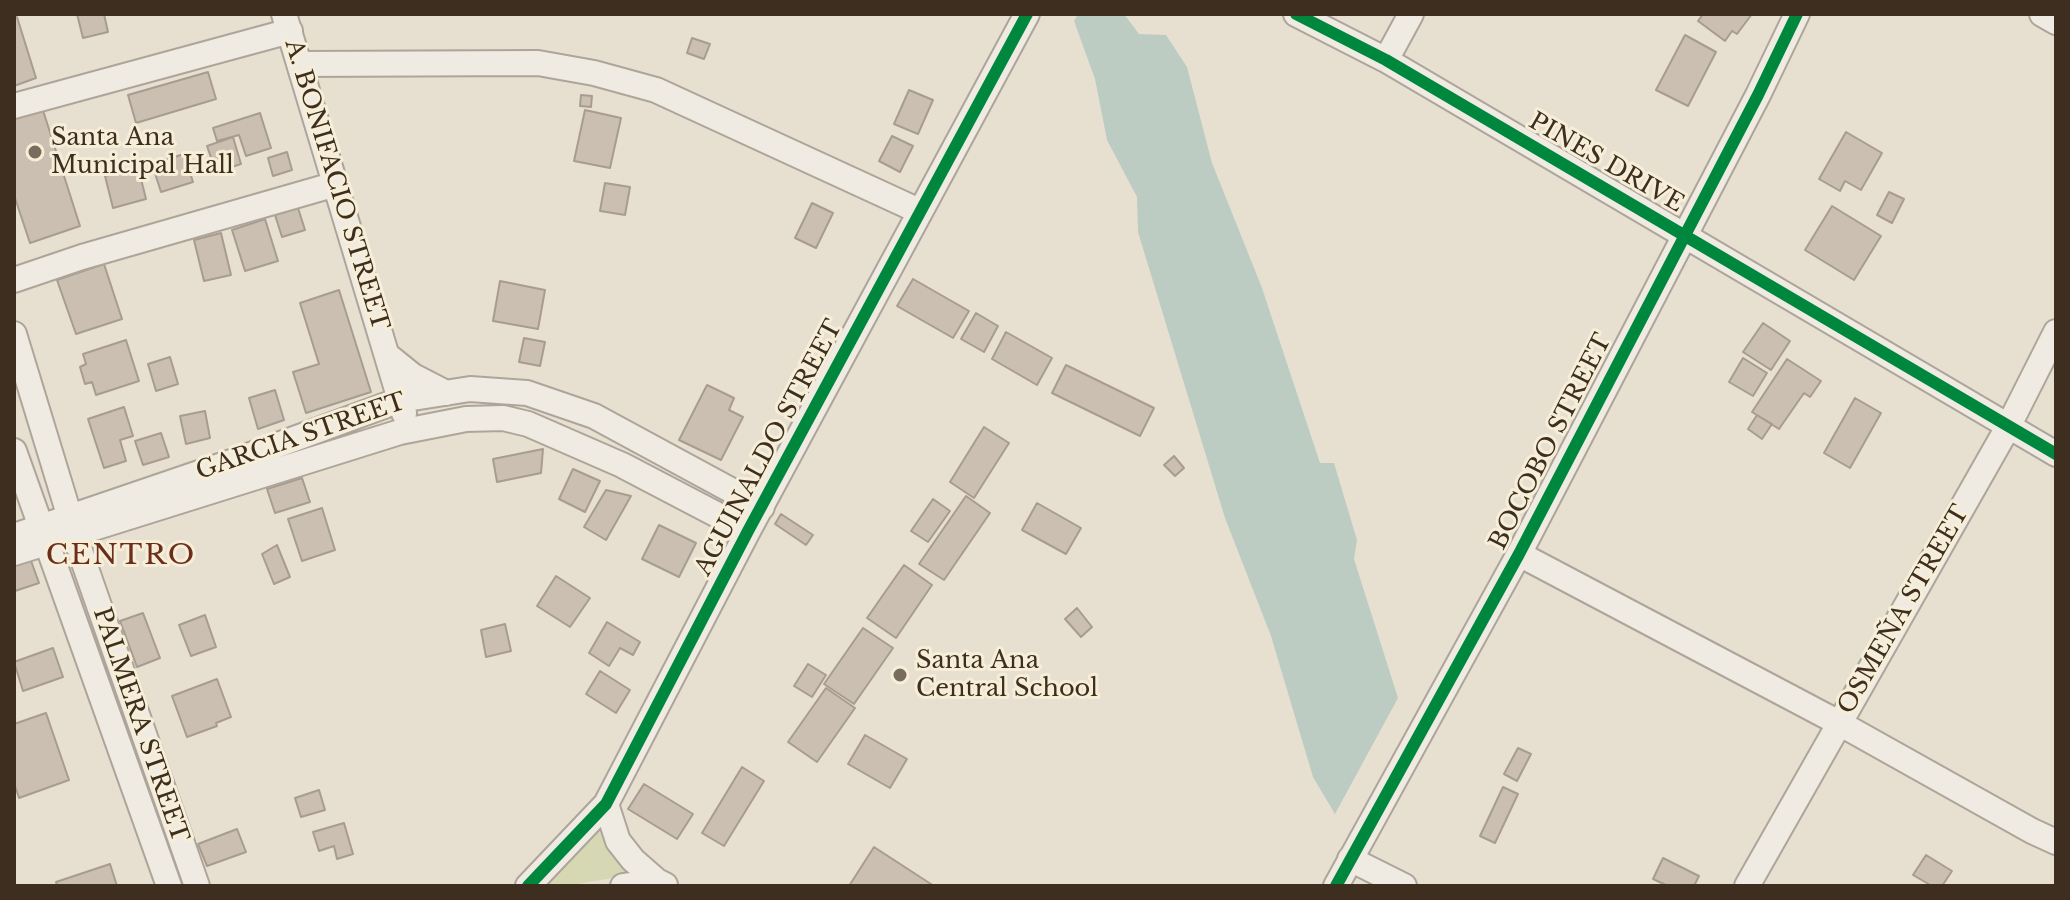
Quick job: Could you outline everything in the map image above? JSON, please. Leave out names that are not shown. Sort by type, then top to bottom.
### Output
[{"type":"street","name":"AGUINALDO STREET","points":[[528,886],[606,804],[748,531],[1027,14]]},
{"type":"street","name":"PINES DRIVE","points":[[1296,14],[1386,60],[2056,454]]},
{"type":"street","points":[[1386,60],[1411,14]]},
{"type":"street","name":"BOCOBO STREET","points":[[1336,886],[1519,554],[1758,95],[1797,14]]},
{"type":"street","points":[[2042,14],[2056,22]]},
{"type":"street","points":[[14,106],[287,22]]},
{"type":"street","name":"A. BONIFACIO STREET","points":[[287,22],[409,430]]},
{"type":"street","points":[[300,64],[538,63],[594,73],[656,90],[919,211]]},
{"type":"street","points":[[14,280],[82,257],[336,184]]},
{"type":"street","name":"OSMEÑA STREET","points":[[1747,886],[2008,427],[2056,332]]},
{"type":"street","name":"PALMERA STREET","points":[[14,334],[73,525],[197,886]]},
{"type":"street","name":"A. BONIFACIO STREET","points":[[387,355],[413,376],[446,393]]},
{"type":"street","name":"GARCIA STREET","points":[[73,525],[400,400],[470,389],[527,393],[594,416],[762,507]]},
{"type":"street","name":"GARCIA STREET","points":[[14,553],[42,535],[73,525],[409,430],[466,419],[503,418],[528,424],[622,465],[748,531]]},
{"type":"street","name":"PALMERA STREET","points":[[14,451],[169,886]]},
{"type":"street","name":"GARCIA STREET","points":[[14,536],[42,535]]},
{"type":"street","points":[[1519,554],[2056,842]]},
{"type":"street","points":[[606,804],[618,841],[633,860],[662,883]]},
{"type":"street","points":[[1350,859],[1404,886]]},
{"type":"street","points":[[623,886],[662,883]]},
{"type":"green space","points":[[599,825],[612,853],[630,875],[566,886],[536,886]]},
{"type":"shaded area","points":[[1078,14],[1124,14],[1139,34],[1166,35],[1187,67],[1212,163],[1262,288],[1320,463],[1334,463],[1357,540],[1354,559],[1398,698],[1335,814],[1313,777],[1271,636],[1225,518],[1138,232],[1137,197],[1107,140],[1095,79],[1074,21]]},
{"type":"building","points":[[77,14],[104,14],[108,32],[83,38]]},
{"type":"building","points":[[1703,14],[1752,14],[1737,34],[1732,31],[1725,41],[1698,21]]},
{"type":"building","points":[[17,17],[36,78],[14,86],[14,18]]},
{"type":"building","points":[[1685,35],[1716,52],[1688,106],[1656,90]]},
{"type":"building","points":[[692,38],[710,44],[704,59],[687,53]]},
{"type":"building","points":[[208,72],[216,99],[136,123],[128,95]]},
{"type":"building","points":[[909,90],[933,100],[918,134],[894,124]]},
{"type":"building","points":[[581,95],[592,96],[591,107],[580,106]]},
{"type":"building","name":"Santa Ana Municipal Hall","points":[[40,101],[80,226],[30,243],[14,195],[14,110]]},
{"type":"building","points":[[585,110],[621,118],[610,168],[574,161]]},
{"type":"building","points":[[260,113],[271,148],[246,156],[239,135],[217,141],[213,128]]},
{"type":"building","points":[[1846,132],[1882,153],[1861,190],[1845,181],[1840,191],[1819,179]]},
{"type":"building","points":[[892,136],[913,146],[900,172],[879,161]]},
{"type":"building","points":[[233,137],[241,164],[216,172],[207,146]]},
{"type":"building","points":[[287,152],[292,170],[273,176],[268,158]]},
{"type":"building","points":[[184,154],[193,182],[161,192],[152,164]]},
{"type":"building","points":[[138,167],[146,199],[113,208],[105,176]]},
{"type":"building","points":[[605,183],[630,187],[625,215],[600,211]]},
{"type":"building","points":[[1889,192],[1904,199],[1892,223],[1877,215]]},
{"type":"building","points":[[812,203],[833,213],[816,248],[795,238]]},
{"type":"building","points":[[1832,206],[1881,236],[1854,280],[1805,250]]},
{"type":"building","points":[[298,208],[305,230],[282,237],[275,215]]},
{"type":"building","points":[[265,219],[278,261],[245,271],[232,230]]},
{"type":"building","points":[[221,233],[231,275],[204,281],[194,240]]},
{"type":"building","points":[[104,264],[122,319],[76,334],[57,280]]},
{"type":"building","points":[[913,279],[969,311],[953,338],[897,306]]},
{"type":"building","points":[[500,281],[545,290],[538,329],[493,321]]},
{"type":"building","points":[[339,290],[371,392],[306,413],[293,372],[319,364],[300,303]]},
{"type":"building","points":[[976,313],[998,326],[984,352],[961,339]]},
{"type":"building","points":[[1763,323],[1790,341],[1771,370],[1743,352]]},
{"type":"building","points":[[1006,332],[1052,358],[1037,385],[992,359]]},
{"type":"building","points":[[524,338],[545,342],[540,366],[519,362]]},
{"type":"building","points":[[126,340],[139,381],[96,395],[92,382],[85,384],[80,367],[86,364],[83,354]]},
{"type":"building","points":[[170,357],[178,384],[156,391],[148,364]]},
{"type":"building","points":[[1743,358],[1767,373],[1753,396],[1729,382]]},
{"type":"building","points":[[1787,359],[1821,381],[1810,397],[1804,393],[1779,429],[1752,412]]},
{"type":"building","points":[[1066,365],[1154,408],[1140,436],[1052,393]]},
{"type":"building","points":[[707,385],[734,398],[729,410],[743,417],[721,460],[679,440]]},
{"type":"building","points":[[275,390],[284,420],[258,429],[249,398]]},
{"type":"building","points":[[1855,398],[1881,413],[1850,468],[1824,453]]},
{"type":"building","points":[[124,407],[133,436],[120,440],[126,461],[104,468],[88,419]]},
{"type":"building","points":[[205,411],[210,438],[186,444],[180,416]]},
{"type":"building","points":[[1757,415],[1772,424],[1762,439],[1748,429]]},
{"type":"building","points":[[984,427],[1009,443],[974,498],[950,482]]},
{"type":"building","points":[[161,433],[169,457],[143,465],[135,441]]},
{"type":"building","points":[[543,449],[541,473],[497,482],[493,459]]},
{"type":"building","points":[[1174,456],[1184,468],[1175,476],[1164,465]]},
{"type":"building","points":[[573,469],[600,481],[585,512],[559,499]]},
{"type":"building","points":[[302,478],[310,502],[275,513],[267,489]]},
{"type":"building","points":[[606,490],[631,496],[606,540],[584,527]]},
{"type":"building","points":[[966,496],[990,513],[944,580],[919,564]]},
{"type":"building","points":[[933,499],[950,511],[928,542],[911,531]]},
{"type":"building","points":[[1037,503],[1081,528],[1066,554],[1022,530]]},
{"type":"building","points":[[322,508],[335,550],[302,561],[288,519]]},
{"type":"building","points":[[781,514],[813,535],[806,545],[775,524]]},
{"type":"building","points":[[659,525],[696,543],[679,577],[642,559]]},
{"type":"building","points":[[277,545],[290,577],[274,584],[262,554]]},
{"type":"building","points":[[30,558],[39,583],[15,591],[14,564]]},
{"type":"building","points":[[904,565],[932,585],[896,638],[867,618]]},
{"type":"building","points":[[556,576],[590,598],[570,627],[537,606]]},
{"type":"building","points":[[1077,608],[1092,627],[1081,637],[1065,619]]},
{"type":"building","points":[[143,613],[160,658],[137,667],[120,621]]},
{"type":"building","points":[[205,615],[216,647],[191,656],[179,625]]},
{"type":"building","points":[[607,622],[640,642],[633,655],[620,648],[609,666],[589,653]]},
{"type":"building","points":[[505,624],[511,651],[486,657],[481,630]]},
{"type":"building","points":[[863,628],[893,648],[854,704],[824,684]]},
{"type":"building","points":[[53,648],[63,677],[23,691],[14,662]]},
{"type":"building","points":[[808,664],[826,675],[812,697],[794,686]]},
{"type":"building","points":[[600,671],[630,690],[616,713],[586,694]]},
{"type":"building","points":[[217,679],[231,717],[216,723],[217,726],[187,737],[172,696]]},
{"type":"building","points":[[826,688],[855,708],[817,762],[788,742]]},
{"type":"building","points":[[46,713],[69,780],[19,798],[14,783],[14,724]]},
{"type":"building","points":[[865,735],[907,759],[890,788],[848,764]]},
{"type":"building","points":[[1518,748],[1531,754],[1517,781],[1504,774]]},
{"type":"building","points":[[742,767],[764,781],[724,846],[702,833]]},
{"type":"building","points":[[644,784],[693,814],[677,839],[628,809]]},
{"type":"building","points":[[1503,787],[1518,794],[1495,843],[1480,836]]},
{"type":"building","points":[[319,790],[325,810],[301,817],[295,798]]},
{"type":"building","points":[[344,823],[353,854],[337,859],[334,846],[319,851],[313,832]]},
{"type":"building","points":[[237,829],[246,852],[207,866],[198,844]]},
{"type":"building","points":[[874,847],[934,886],[849,886]]},
{"type":"building","points":[[1926,855],[1952,871],[1942,886],[1932,886],[1913,875]]},
{"type":"building","points":[[1663,858],[1699,876],[1694,886],[1668,886],[1653,879]]},
{"type":"building","points":[[110,864],[117,886],[57,886],[56,882]]},
{"type":"cycle path","points":[[528,886],[606,804],[748,531],[1027,14]]},
{"type":"cycle path","points":[[1296,14],[1386,60],[2056,454]]},
{"type":"cycle path","points":[[1336,886],[1519,554],[1758,95],[1797,14]]},
{"type":"place","name":"Santa Ana Municipal Hall","points":[[35,152]]},
{"type":"place","name":"Santa Ana Central School","points":[[900,675]]},
{"type":"district","name":"CENTRO","points":[[121,556]]}]
